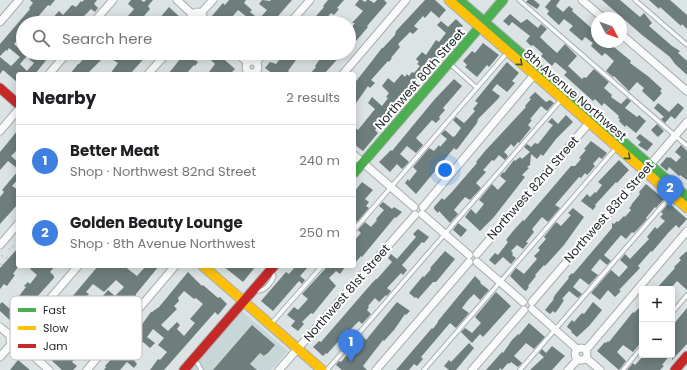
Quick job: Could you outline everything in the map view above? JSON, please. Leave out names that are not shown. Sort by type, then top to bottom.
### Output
[{"type":"main road","name":"8th Avenue Northwest","points":[[448,0],[482,25],[647,168],[672,195],[687,208]]},
{"type":"main road","name":"8th Avenue Northwest","points":[[459,0],[507,52],[616,147],[687,197]]},
{"type":"main road","name":"Northwest 80th Street","points":[[356,171],[503,0]]},
{"type":"main road","points":[[0,88],[16,102]]},
{"type":"main road","points":[[205,268],[322,370]]},
{"type":"main road","points":[[184,370],[272,268]]},
{"type":"main road","points":[[675,370],[687,356]]},
{"type":"street","points":[[0,22],[19,0]]},
{"type":"street","points":[[99,16],[113,0]]},
{"type":"street","points":[[177,0],[192,14],[196,12],[201,13]]},
{"type":"street","points":[[201,13],[213,0]]},
{"type":"street","points":[[296,16],[310,0]]},
{"type":"street","points":[[356,59],[406,0]]},
{"type":"street","points":[[582,0],[596,12]]},
{"type":"street","points":[[627,39],[687,91]]},
{"type":"street","points":[[51,72],[61,60]]},
{"type":"street","points":[[150,72],[161,60]]},
{"type":"street","points":[[244,60],[248,63]]},
{"type":"street","points":[[345,72],[355,60]]},
{"type":"street","points":[[248,63],[251,61],[256,62],[259,72]]},
{"type":"street","points":[[247,72],[246,68],[248,63]]},
{"type":"street","name":"Northwest 81st Street","points":[[279,370],[420,212],[534,75]]},
{"type":"street","points":[[0,131],[16,112]]},
{"type":"street","name":"Northwest 83rd Street","points":[[532,306],[687,122]]},
{"type":"street","name":"Northwest 82nd Street","points":[[376,370],[589,123]]},
{"type":"street","points":[[356,157],[414,207],[412,211],[420,212],[472,257],[474,264],[477,262],[523,302]]},
{"type":"street","points":[[0,245],[16,226]]},
{"type":"street","points":[[586,350],[687,231]]},
{"type":"street","points":[[52,296],[76,268]]},
{"type":"street","points":[[142,306],[174,268]]},
{"type":"street","points":[[523,302],[528,300],[554,330],[577,349],[582,348],[586,350]]},
{"type":"street","points":[[523,302],[522,306],[524,310]]},
{"type":"street","points":[[472,370],[524,310],[528,311],[532,306]]},
{"type":"street","points":[[0,327],[10,336]]},
{"type":"street","points":[[0,357],[10,346]]},
{"type":"street","points":[[577,349],[575,354],[578,359]]},
{"type":"street","points":[[586,350],[588,353],[586,358]]},
{"type":"street","points":[[568,370],[578,359],[581,360],[586,358]]},
{"type":"street","points":[[586,358],[600,370]]},
{"type":"street","points":[[38,360],[49,370]]},
{"type":"street","points":[[87,370],[96,360]]},
{"type":"lane","points":[[519,0],[687,146]]},
{"type":"lane","points":[[635,0],[687,45]]},
{"type":"lane","points":[[356,228],[507,52]]},
{"type":"lane","points":[[449,63],[476,88]]},
{"type":"lane","points":[[327,370],[562,99]]},
{"type":"lane","points":[[424,370],[616,147]]},
{"type":"lane","points":[[520,370],[672,195]]},
{"type":"lane","points":[[270,325],[320,268]]},
{"type":"lane","points":[[675,309],[687,295]]},
{"type":"lane","points":[[623,370],[639,351]]},
{"type":"lane","points":[[193,360],[198,364],[200,370]]},
{"type":"path","points":[[8,248],[10,250],[13,246],[16,248]]},
{"type":"path","points":[[1,255],[6,259],[8,256],[9,257]]},
{"type":"shaded area","points":[[242,311],[288,351],[271,370],[191,370]]},
{"type":"building","points":[[30,0],[55,0],[50,6],[48,5],[39,16],[24,16],[33,3]]},
{"type":"building","points":[[84,0],[97,0],[94,4],[98,8],[95,12],[91,9],[84,16],[54,16],[59,11],[63,15],[72,5],[76,7],[81,1],[82,2]]},
{"type":"building","points":[[131,0],[141,0],[144,2],[146,0],[153,0],[148,6],[150,9],[144,16],[128,16],[134,9],[128,4]]},
{"type":"building","points":[[229,0],[246,0],[244,3],[252,10],[250,12],[255,16],[246,16],[238,10],[233,16],[212,16],[223,3],[225,5]]},
{"type":"building","points":[[262,0],[292,0],[278,16],[262,16],[267,10],[259,4]]},
{"type":"building","points":[[328,0],[344,0],[337,8],[339,9],[334,15],[331,13],[328,16],[316,16],[324,7],[323,6]]},
{"type":"building","points":[[359,0],[365,2],[369,0],[374,3],[377,0],[384,0],[387,3],[356,41],[356,19],[363,11],[355,5]]},
{"type":"building","points":[[425,0],[435,0],[446,10],[439,18],[431,11],[425,18],[423,16],[414,26],[418,29],[413,34],[410,32],[398,44],[400,47],[389,62],[388,61],[371,80],[375,83],[370,88],[368,86],[356,103],[356,81],[382,48],[395,35],[396,31]]},
{"type":"building","points":[[528,0],[534,0],[540,5],[537,9],[526,2]]},
{"type":"building","points":[[551,0],[560,0],[556,6],[563,12],[569,6],[573,9],[572,11],[591,28],[591,42],[585,37],[582,41],[569,30],[573,26],[564,19],[559,25],[547,14],[549,11],[545,7]]},
{"type":"building","points":[[602,0],[620,0],[640,17],[644,13],[652,23],[649,26],[680,51],[678,53],[687,61],[687,75],[670,57],[627,22],[627,12],[616,12]]},
{"type":"building","points":[[649,0],[670,0],[687,15],[687,29],[682,24],[681,26],[660,7],[659,9]]},
{"type":"building","points":[[169,7],[179,16],[161,16]]},
{"type":"building","points":[[510,14],[521,23],[527,19],[538,28],[541,24],[547,29],[540,37],[557,53],[565,44],[577,56],[568,66],[582,79],[584,77],[586,78],[594,69],[609,82],[604,88],[612,95],[611,97],[621,104],[627,98],[631,101],[625,108],[637,117],[639,115],[646,121],[636,133],[626,125],[625,127],[619,121],[619,116],[604,103],[602,106],[595,99],[593,101],[564,75],[567,72],[555,62],[552,66],[541,56],[543,54],[526,41],[530,36],[512,22],[509,26],[503,21]]},
{"type":"building","points":[[456,19],[463,26],[437,59],[435,58],[427,67],[428,68],[424,73],[423,72],[388,115],[386,114],[375,130],[378,133],[363,151],[356,146],[356,128],[358,130],[375,109],[368,103],[372,97],[382,106],[388,98],[386,97],[389,93],[382,86],[388,78],[394,83],[402,74],[405,77],[407,74],[409,76],[412,72],[414,73],[420,66],[417,64],[419,62],[416,59],[422,52],[426,55],[436,40],[439,42],[446,33],[437,25],[441,21],[448,27]]},
{"type":"building","points":[[16,25],[16,42],[14,44],[16,46],[16,54],[9,48],[0,56],[0,44]]},
{"type":"building","points":[[483,43],[499,55],[489,67],[487,65],[477,77],[465,67],[467,65],[463,61],[472,51],[475,53]]},
{"type":"building","points":[[593,48],[615,48],[631,61],[630,63],[662,89],[660,91],[662,93],[654,102],[642,91],[644,88],[637,82],[629,91],[614,76],[613,77],[606,71],[614,61],[605,53],[602,56]]},
{"type":"building","points":[[0,57],[11,66],[17,60],[24,60],[20,64],[27,71],[34,63],[30,60],[46,60],[37,72],[16,72],[16,81],[3,70],[0,74]]},
{"type":"building","points":[[82,60],[101,60],[89,72],[72,72]]},
{"type":"building","points":[[113,60],[143,60],[132,72],[111,72],[118,63]]},
{"type":"building","points":[[179,60],[195,60],[198,62],[188,72],[170,72]]},
{"type":"building","points":[[211,60],[225,60],[235,69],[232,72],[209,72],[215,64]]},
{"type":"building","points":[[279,60],[296,60],[288,71],[289,72],[270,72],[265,68],[270,62],[276,64]]},
{"type":"building","points":[[319,60],[337,60],[326,72],[312,72],[316,67],[315,66]]},
{"type":"building","points":[[507,62],[519,73],[512,81],[515,83],[507,92],[497,84],[492,90],[500,96],[498,99],[478,119],[477,123],[458,148],[456,150],[454,148],[416,194],[405,183],[408,179],[409,181],[417,171],[413,167],[429,148],[434,151],[447,139],[441,134],[445,130],[453,137],[455,136],[461,128],[453,120],[456,117],[464,123],[469,118],[475,111],[473,109],[478,103],[475,101]]},
{"type":"building","points":[[454,79],[462,86],[443,108],[445,110],[439,117],[440,119],[436,123],[432,120],[416,138],[423,145],[416,153],[407,146],[400,154],[409,162],[402,169],[397,164],[390,172],[379,162],[391,150],[392,151],[434,100]]},
{"type":"building","points":[[535,92],[546,102],[550,100],[554,103],[547,111],[541,106],[530,119],[532,120],[528,125],[531,128],[519,143],[518,142],[514,147],[511,144],[504,152],[508,156],[505,160],[499,155],[483,170],[486,172],[476,183],[481,188],[470,200],[465,197],[454,210],[458,214],[450,223],[439,211],[438,213],[434,209],[434,207],[442,198],[444,200],[451,193],[477,163],[476,162],[485,151],[526,107],[525,106],[531,99],[529,98]]},
{"type":"building","points":[[658,103],[669,112],[678,103],[684,108],[675,119],[671,116],[665,123],[661,119],[664,117],[654,108]]},
{"type":"building","points":[[566,115],[573,122],[556,139],[543,156],[541,154],[537,159],[531,154],[530,165],[527,167],[529,168],[522,175],[525,177],[494,217],[480,231],[465,217],[471,209],[476,214],[484,204],[479,200],[492,184],[498,190],[506,181],[500,176],[514,160],[515,161],[520,157],[522,159],[530,152],[524,147],[527,144],[531,147],[535,143],[538,144],[553,125],[548,122],[552,118],[558,124]]},
{"type":"building","points":[[657,124],[664,131],[658,137],[651,130]]},
{"type":"building","points":[[16,132],[16,151],[11,156],[16,160],[16,167],[8,161],[0,170],[0,152]]},
{"type":"building","points":[[640,134],[653,144],[647,151],[638,145],[641,142],[636,138]]},
{"type":"building","points":[[591,141],[607,153],[602,159],[599,157],[593,164],[595,166],[587,175],[585,173],[581,178],[579,177],[555,205],[560,208],[548,222],[542,217],[532,229],[534,232],[526,242],[528,243],[523,249],[517,245],[511,251],[513,253],[512,255],[516,258],[511,264],[503,257],[495,265],[489,260],[495,253],[498,255],[508,242],[506,240],[513,231],[523,220],[524,221],[571,166],[575,166],[581,159],[579,158]]},
{"type":"building","points":[[681,145],[687,151],[687,180],[680,175],[679,176],[669,167],[667,171],[660,165],[667,157],[670,157],[676,162],[681,157],[675,152]]},
{"type":"building","points":[[619,160],[629,170],[595,205],[596,206],[593,210],[581,201],[587,194],[590,197],[595,192],[596,193],[602,185],[598,182]]},
{"type":"building","points":[[16,173],[16,181],[12,186],[16,189],[16,206],[0,224],[0,197],[4,192],[2,190]]},
{"type":"building","points":[[362,182],[373,190],[365,199],[369,202],[366,206],[369,208],[357,222],[356,221],[356,190]]},
{"type":"building","points":[[646,184],[664,199],[656,208],[655,207],[646,218],[647,219],[634,233],[632,232],[626,239],[621,235],[604,255],[611,261],[607,265],[600,259],[591,270],[598,275],[589,285],[580,278],[573,287],[582,294],[578,298],[569,291],[562,299],[564,300],[555,313],[553,311],[550,314],[545,310],[569,278],[568,277],[572,273],[573,274],[612,228],[612,223],[614,224],[617,221],[618,222],[631,210],[629,208]]},
{"type":"building","points":[[383,202],[392,209],[394,207],[402,212],[396,218],[395,217],[362,257],[361,256],[356,262],[356,239],[361,233],[358,230],[365,222],[371,227],[384,210],[379,206]]},
{"type":"building","points":[[669,203],[687,219],[679,228],[676,225],[652,252],[651,251],[638,266],[640,268],[619,290],[621,291],[615,297],[608,290],[600,300],[591,293],[611,270],[619,277],[628,267],[620,260],[625,254],[630,259],[649,239],[647,237],[655,227],[657,229],[665,221],[660,217],[663,214],[661,212]]},
{"type":"building","points":[[573,208],[584,217],[564,245],[535,275],[536,276],[526,291],[524,290],[510,276],[516,268],[524,274],[537,259],[534,256],[540,250],[538,248],[546,239],[544,237],[556,222],[561,226],[571,215],[568,213]]},
{"type":"building","points":[[458,223],[467,230],[461,237],[453,230]]},
{"type":"building","points":[[418,229],[429,237],[424,243],[422,242],[402,265],[407,270],[403,275],[401,273],[387,288],[391,291],[387,296],[386,295],[379,302],[375,298],[368,306],[369,307],[367,310],[371,314],[362,324],[359,321],[327,354],[326,353],[323,356],[313,347],[319,341],[321,342],[392,262],[388,258],[391,254],[397,259],[416,237],[413,234]]},
{"type":"building","points":[[16,250],[16,268],[17,268],[13,274],[15,275],[7,286],[4,284],[0,289],[0,268]]},
{"type":"building","points":[[445,251],[455,259],[436,282],[433,282],[418,299],[416,297],[415,298],[409,293]]},
{"type":"building","points":[[687,251],[687,290],[677,281],[673,286],[659,286],[681,260],[679,258]]},
{"type":"building","points":[[53,268],[50,272],[54,278],[38,296],[19,296],[26,287],[24,286],[28,282],[30,284],[37,275],[30,269]]},
{"type":"building","points":[[96,268],[127,268],[137,276],[144,268],[157,268],[136,295],[115,296],[124,287],[116,280],[104,292],[93,284],[86,292],[89,294],[87,296],[73,296]]},
{"type":"building","points":[[226,268],[254,268],[243,282]]},
{"type":"building","points":[[294,268],[307,268],[300,276],[305,280],[302,284],[299,281],[273,311],[261,301],[286,272],[289,274]]},
{"type":"building","points":[[344,268],[340,274],[336,271],[329,278],[336,286],[313,314],[311,313],[302,322],[304,324],[298,331],[291,326],[295,321],[287,315],[294,307],[298,310],[308,299],[302,294],[325,269]]},
{"type":"building","points":[[188,272],[202,286],[203,285],[218,298],[220,297],[227,304],[218,315],[215,312],[164,370],[150,370],[158,359],[160,360],[167,352],[158,345],[164,338],[153,329],[147,337],[155,343],[150,348],[143,342],[142,343],[142,324],[152,312],[159,307]],"holes":[[[184,291],[194,299],[196,298],[203,304],[190,319],[195,323],[184,336],[177,329],[180,325],[177,322],[168,331],[161,325],[177,309],[174,306],[179,301],[178,298]]]},
{"type":"building","points":[[475,276],[481,282],[480,283],[489,290],[480,300],[474,294],[468,300],[462,308],[469,313],[456,328],[450,323],[421,357],[423,359],[417,366],[414,364],[409,370],[396,370],[432,328],[433,329]]},
{"type":"building","points":[[108,290],[115,296],[103,296]]},
{"type":"building","points":[[496,292],[511,306],[483,337],[480,334],[472,343],[461,332],[465,328],[472,333],[481,323],[475,317]]},
{"type":"building","points":[[2,302],[10,309],[10,320],[0,311],[0,304]]},
{"type":"building","points":[[397,302],[410,311],[406,315],[405,314],[394,330],[384,341],[383,340],[363,366],[367,370],[342,370],[336,365],[339,361],[341,362],[350,351],[353,353],[360,345],[356,341],[361,335],[366,340]]},
{"type":"building","points":[[593,302],[602,310],[589,326],[577,337],[567,327],[572,320],[574,322],[582,313],[584,314]]},
{"type":"building","points":[[639,308],[639,345],[633,352],[623,345],[617,352],[626,361],[619,370],[597,351],[605,342],[609,342],[633,312],[634,313]]},
{"type":"building","points":[[687,308],[687,344],[675,357],[675,322]]},
{"type":"building","points":[[529,323],[545,337],[534,349],[526,343],[514,356],[522,363],[518,367],[511,362],[509,364],[508,363],[502,370],[500,368],[499,370],[486,370],[502,352],[503,353],[512,340],[518,334],[519,335]]},
{"type":"building","points":[[252,325],[275,345],[264,356],[260,353],[250,364],[257,370],[213,370]]},
{"type":"building","points":[[469,343],[474,348],[456,370],[449,370],[444,366],[449,360],[451,362]]},
{"type":"building","points":[[552,346],[565,356],[552,370],[530,370],[544,357],[539,353],[542,349],[546,353]]},
{"type":"building","points":[[641,358],[668,358],[662,365],[664,366],[660,370],[627,370],[633,363],[635,365]]},
{"type":"building","points":[[18,360],[30,370],[10,370]]},
{"type":"building","points":[[51,360],[74,360],[72,362],[77,366],[73,370],[62,370]]},
{"type":"building","points":[[110,360],[134,360],[137,364],[134,368],[127,362],[120,370],[104,370],[106,367],[105,366]]},
{"type":"traffic: fast","points":[[459,0],[687,197]]},
{"type":"traffic: fast","points":[[356,171],[503,0]]},
{"type":"traffic: slow","points":[[449,0],[687,208]]},
{"type":"traffic: slow","points":[[205,268],[322,370]]},
{"type":"traffic: jam","points":[[0,88],[16,102]]},
{"type":"traffic: jam","points":[[184,370],[272,268]]},
{"type":"traffic: jam","points":[[675,370],[687,356]]},
{"type":"place","name":"Golden Beauty Lounge","points":[[670,208]]},
{"type":"place","name":"Better Meat","points":[[351,362]]}]
